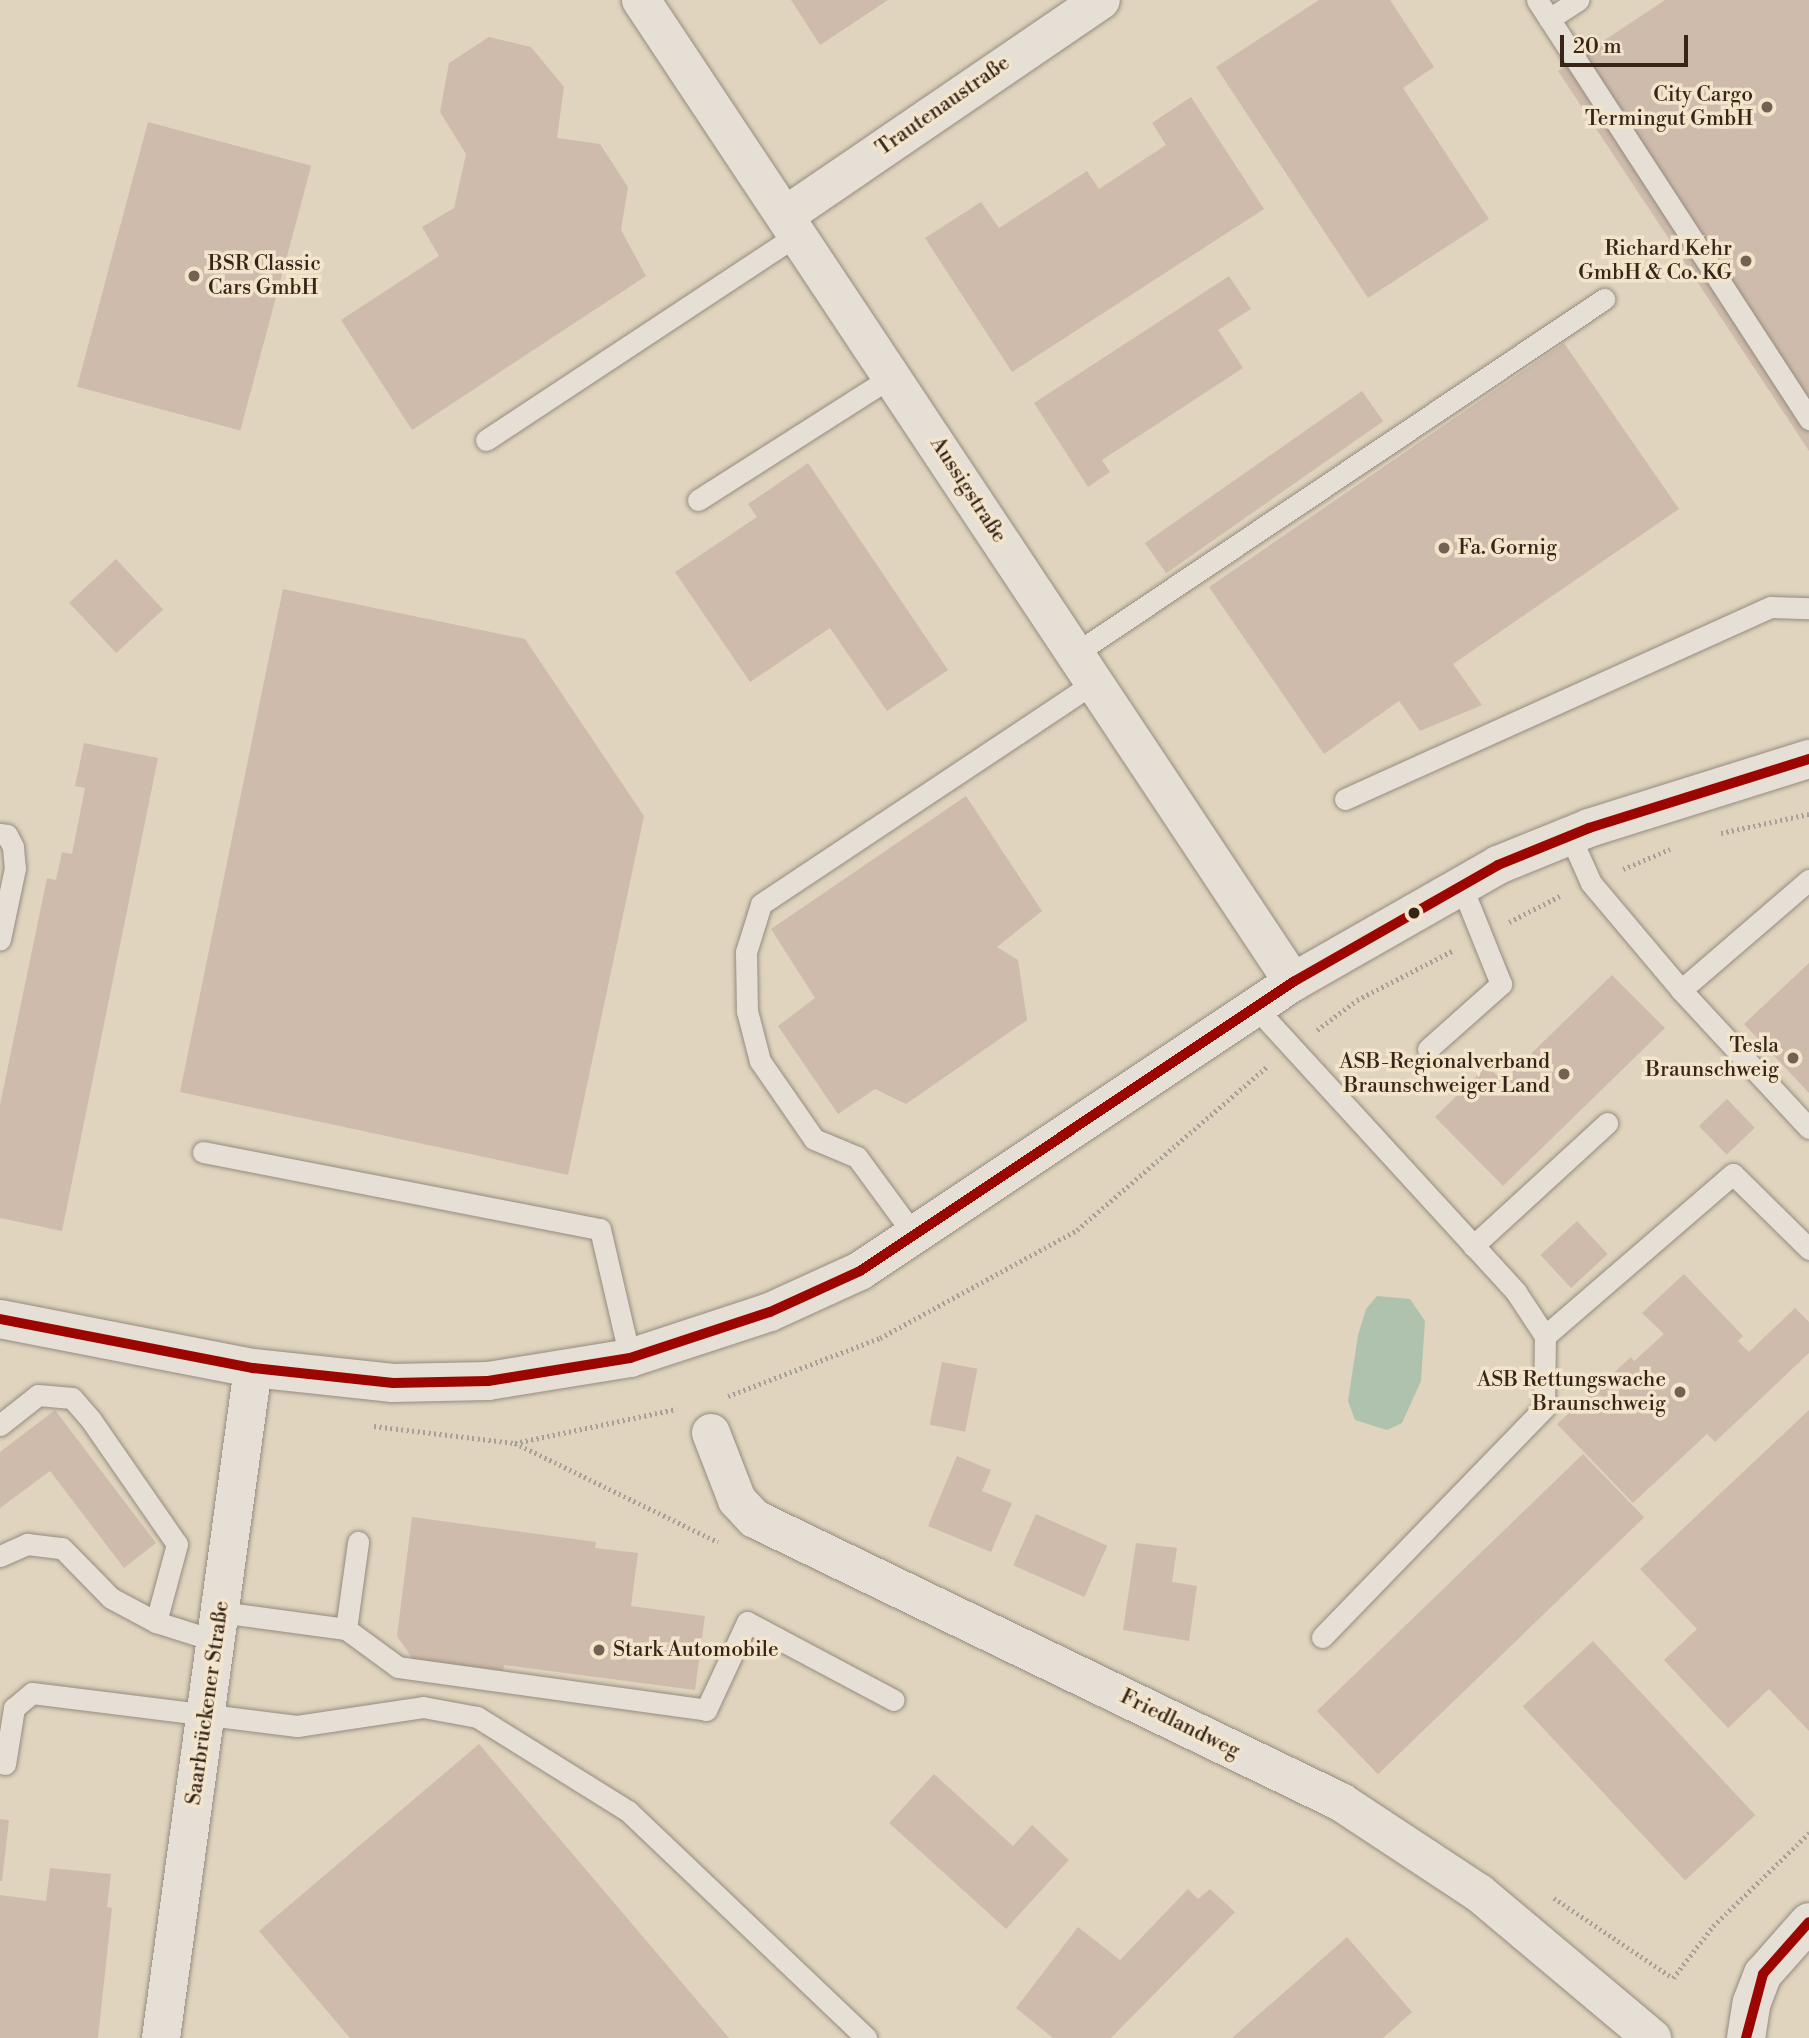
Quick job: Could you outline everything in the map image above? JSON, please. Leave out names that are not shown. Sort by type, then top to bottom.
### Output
[{"type":"street","name":"Aussigstraße","points":[[641,0],[1293,982]]},
{"type":"street","name":"Trautenaustraße","points":[[792,224],[1101,0]]},
{"type":"street","points":[[0,1319],[253,1368],[393,1383],[488,1381],[592,1368],[630,1358],[770,1312],[860,1271],[1293,982],[1461,885],[1570,836],[1809,759]]},
{"type":"street","name":"Saarbrückener Straße","points":[[161,2038],[253,1368]]},
{"type":"street","name":"Friedlandweg","points":[[711,1433],[737,1500],[755,1519],[1341,1802],[1479,1893],[1652,2038]]},
{"type":"street","points":[[1746,2038],[1752,2002],[1763,1974],[1809,1922]]},
{"type":"lane","points":[[1537,0],[1809,419]]},
{"type":"lane","points":[[1549,19],[1578,0]]},
{"type":"lane","points":[[486,440],[792,224]]},
{"type":"lane","points":[[915,1236],[857,1157],[814,1139],[760,1061],[747,1010],[746,952],[761,904],[1085,667],[1604,299]]},
{"type":"lane","points":[[698,500],[893,376]]},
{"type":"lane","points":[[1345,799],[1771,607],[1809,608]]},
{"type":"lane","points":[[0,834],[7,835],[13,847],[15,868],[0,939]]},
{"type":"lane","points":[[1570,836],[1591,883],[1681,990],[1809,1128]]},
{"type":"lane","points":[[1681,990],[1809,880]]},
{"type":"lane","points":[[1428,1049],[1501,984],[1461,885]]},
{"type":"lane","points":[[1256,1008],[1516,1292],[1545,1336],[1544,1408],[1322,1637]]},
{"type":"lane","points":[[1473,1245],[1607,1124]]},
{"type":"lane","points":[[203,1152],[600,1229],[630,1358]]},
{"type":"lane","points":[[1545,1336],[1733,1174],[1809,1249]]},
{"type":"lane","points":[[0,1425],[38,1395],[72,1398],[91,1419],[177,1544],[156,1622]]},
{"type":"lane","points":[[346,1629],[358,1542]]},
{"type":"lane","points":[[0,1556],[27,1544],[62,1548],[111,1598],[156,1622],[218,1627],[346,1629],[398,1667],[706,1710],[747,1622],[894,1700]]},
{"type":"lane","points":[[5,1764],[14,1708],[32,1693],[206,1712],[297,1726],[423,1707],[477,1717],[628,1811],[866,2038]]},
{"type":"shaded area","points":[[1377,1296],[1410,1299],[1425,1321],[1421,1381],[1402,1423],[1387,1430],[1355,1420],[1348,1401],[1358,1335],[1366,1309]]},
{"type":"building","points":[[791,0],[888,0],[820,45]]},
{"type":"building","points":[[1319,0],[1390,0],[1434,67],[1403,88],[1489,219],[1368,298],[1216,67]]},
{"type":"building","name":"Richard Kehr GmbH & Co. KG","points":[[1665,0],[1809,0],[1809,451],[1558,71]]},
{"type":"building","points":[[489,37],[531,47],[564,87],[557,138],[600,144],[628,187],[621,230],[646,276],[412,430],[341,320],[439,256],[422,227],[454,208],[466,154],[440,112],[449,63]]},
{"type":"building","points":[[1191,97],[1264,209],[1012,372],[925,238],[981,202],[999,228],[1087,171],[1099,189],[1166,145],[1152,123]]},
{"type":"building","name":"BSR Classic Cars GmbH","points":[[148,122],[311,166],[240,430],[77,387]]},
{"type":"building","points":[[1229,276],[1251,309],[1218,330],[1243,368],[1102,460],[1110,472],[1088,487],[1034,403]]},
{"type":"building","name":"Fa. Gornig","points":[[1564,343],[1679,509],[1453,664],[1482,705],[1420,731],[1399,701],[1324,754],[1209,587]]},
{"type":"building","points":[[1362,391],[1383,421],[1166,573],[1145,543]]},
{"type":"building","points":[[808,463],[948,670],[887,711],[830,628],[750,682],[675,572],[757,517],[748,504]]},
{"type":"building","points":[[116,559],[163,609],[116,653],[69,603]]},
{"type":"building","points":[[283,589],[525,639],[644,816],[568,1175],[180,1092]]},
{"type":"building","points":[[84,743],[158,758],[62,1231],[0,1218],[0,1105],[47,878],[56,880],[62,852],[72,854],[85,788],[75,786]]},
{"type":"building","points":[[966,796],[1042,911],[997,947],[1018,960],[1027,1020],[906,1104],[875,1089],[838,1114],[778,1026],[815,998],[771,929]]},
{"type":"building","name":"Tesla Braunschweig","points":[[1809,963],[1809,1093],[1744,1024]]},
{"type":"building","name":"ASB-Regionalverband Braunschweiger Land","points":[[1612,975],[1665,1028],[1503,1186],[1435,1117],[1487,1066],[1503,1081]]},
{"type":"building","points":[[1727,1099],[1755,1128],[1727,1155],[1699,1126]]},
{"type":"building","points":[[1577,1221],[1608,1254],[1571,1288],[1540,1255]]},
{"type":"building","name":"ASB Rettungswache Braunschweig","points":[[1684,1274],[1743,1336],[1738,1341],[1749,1352],[1795,1308],[1809,1322],[1809,1353],[1715,1442],[1707,1434],[1633,1503],[1557,1424],[1631,1357],[1634,1361],[1664,1334],[1642,1313]]},
{"type":"building","points":[[942,1362],[977,1369],[965,1432],[930,1425]]},
{"type":"building","points":[[55,1410],[156,1543],[124,1568],[50,1471],[0,1508],[0,1452]]},
{"type":"building","points":[[1809,1410],[1809,1731],[1769,1689],[1728,1728],[1664,1660],[1697,1629],[1640,1569]]},
{"type":"building","points":[[1583,1454],[1644,1517],[1378,1774],[1317,1711]]},
{"type":"building","points":[[957,1456],[991,1470],[982,1491],[1012,1503],[991,1552],[928,1526]]},
{"type":"building","points":[[1036,1514],[1107,1546],[1084,1597],[1013,1565]]},
{"type":"building","points":[[412,1517],[596,1542],[595,1548],[638,1553],[631,1606],[705,1616],[695,1690],[504,1665],[503,1671],[413,1659],[397,1636]]},
{"type":"building","points":[[1136,1543],[1177,1548],[1172,1582],[1197,1586],[1189,1641],[1123,1630]]},
{"type":"building","points":[[1593,1641],[1755,1815],[1685,1881],[1523,1706]]},
{"type":"building","points":[[479,1744],[729,2038],[350,2038],[259,1931]]},
{"type":"building","points":[[934,1774],[1013,1846],[1032,1825],[1069,1860],[1006,1929],[889,1823]]},
{"type":"building","points":[[0,1819],[9,1820],[2,1881],[0,1881]]},
{"type":"building","points":[[50,1868],[111,1874],[107,1907],[112,1908],[98,2038],[0,2038],[0,1895],[46,1901]]},
{"type":"building","points":[[1188,1889],[1198,1899],[1210,1889],[1235,1912],[1111,2038],[1053,2038],[1016,2008],[1078,1927],[1120,1960]]},
{"type":"building","points":[[1347,1937],[1412,2012],[1383,2038],[1232,2038]]},
{"type":"transit line","points":[[0,1319],[253,1368],[393,1383],[488,1381],[630,1358],[770,1312],[860,1271],[1293,982],[1498,865],[1589,828],[1809,759]]},
{"type":"transit line","points":[[1746,2038],[1763,1974],[1809,1922]]},
{"type":"place","name":"City Cargo Termingut GmbH","points":[[1767,107]]},
{"type":"place","name":"Richard Kehr GmbH & Co. KG","points":[[1746,261]]},
{"type":"place","name":"BSR Classic Cars GmbH","points":[[194,276]]},
{"type":"place","name":"Fa. Gornig","points":[[1444,548]]},
{"type":"place","name":"Tesla Braunschweig","points":[[1793,1058]]},
{"type":"place","name":"ASB-Regionalverband Braunschweiger Land","points":[[1564,1074]]},
{"type":"place","name":"ASB Rettungswache Braunschweig","points":[[1680,1392]]},
{"type":"place","name":"Stark Automobile","points":[[599,1650]]}]
